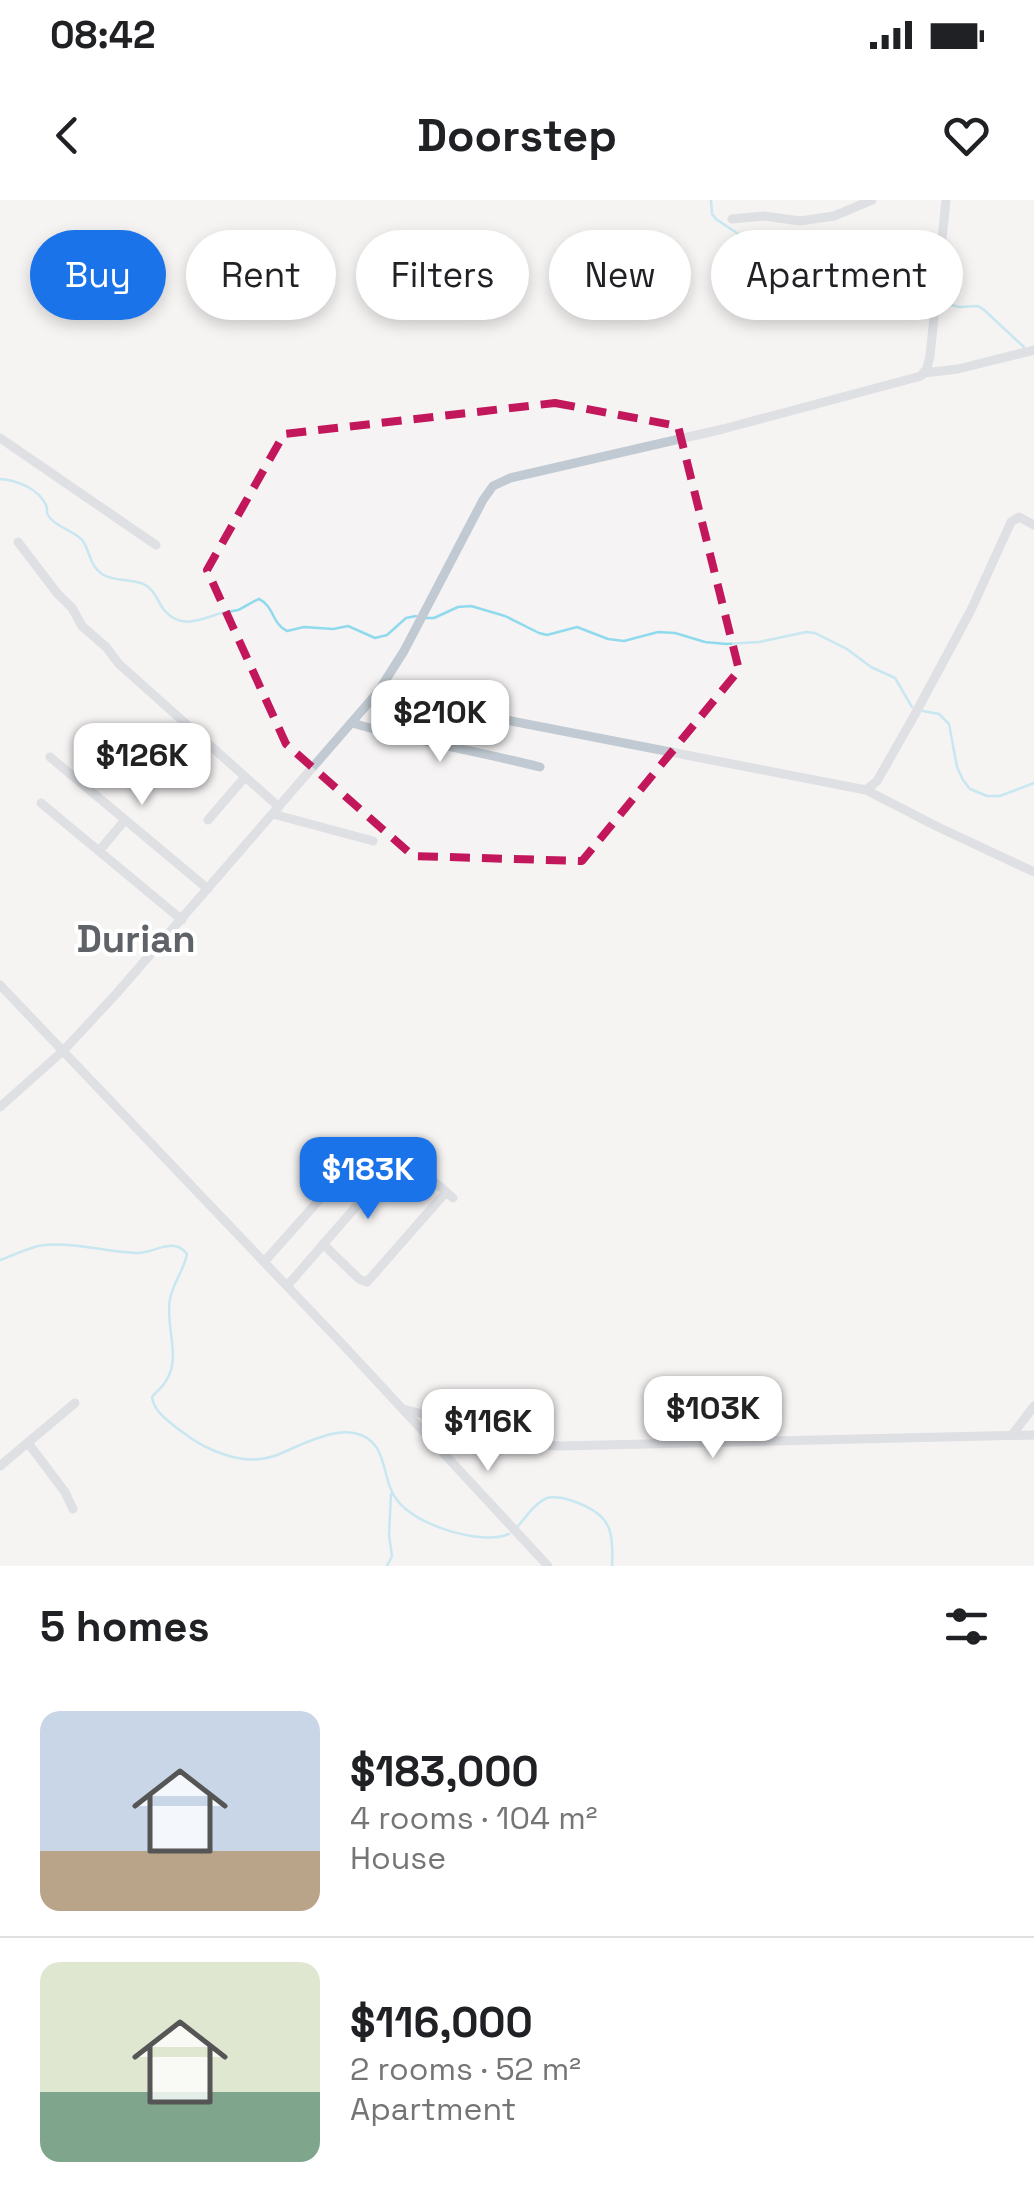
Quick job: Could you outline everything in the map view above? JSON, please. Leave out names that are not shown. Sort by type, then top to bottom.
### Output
[{"type":"street","points":[[732,219],[764,216],[800,221],[834,216],[872,200]]},
{"type":"street","points":[[924,373],[932,341],[946,200]]},
{"type":"street","points":[[0,1107],[64,1050],[378,692],[493,486],[500,481],[913,380],[924,373],[958,369],[1034,350]]},
{"type":"street","points":[[0,438],[156,545]]},
{"type":"street","points":[[866,790],[877,781],[958,636],[1012,522],[1019,517],[1034,525]]},
{"type":"street","points":[[18,542],[82,626],[276,810],[373,840]]},
{"type":"street","points":[[378,692],[866,790],[1034,872]]},
{"type":"street","points":[[352,723],[540,766]]},
{"type":"street","points":[[50,757],[208,889]]},
{"type":"street","points":[[208,820],[246,778]]},
{"type":"street","points":[[41,804],[182,920]]},
{"type":"street","points":[[99,851],[126,820]]},
{"type":"street","points":[[0,985],[548,1566]]},
{"type":"street","points":[[264,1262],[367,1146]]},
{"type":"street","points":[[287,1286],[323,1244],[394,1164],[404,1162],[413,1166],[449,1195],[367,1282],[323,1244]]},
{"type":"street","points":[[0,1466],[75,1403]]},
{"type":"street","points":[[1012,1435],[1034,1406]]},
{"type":"street","points":[[400,1408],[560,1446],[1034,1435]]},
{"type":"street","points":[[28,1443],[73,1509]]},
{"type":"highlighted area","points":[[555,403],[678,426],[739,670],[582,861],[413,856],[286,744],[207,570],[284,434]]},
{"type":"waterway","points":[[711,200],[712,214],[732,230]]},
{"type":"waterway","points":[[963,307],[983,309],[1024,347]]},
{"type":"waterway","points":[[0,479],[19,483],[38,494],[51,519],[83,541],[98,571],[107,577],[147,586],[165,611],[177,620],[189,622],[238,610],[259,599],[287,631],[348,626],[375,638],[387,635],[406,618],[416,616]]},
{"type":"waterway","points":[[426,618],[471,606],[547,635],[577,627],[624,641],[658,632],[726,644],[815,633],[895,678],[912,707]]},
{"type":"waterway","points":[[923,711],[939,714],[949,724],[957,767],[970,789],[1000,796],[1034,783]]},
{"type":"waterway","points":[[0,1260],[44,1245],[137,1253],[170,1246],[182,1249],[187,1254],[171,1293],[169,1309],[173,1361],[164,1384],[152,1397],[167,1420],[213,1450],[250,1459],[274,1456],[331,1434],[354,1433],[374,1443],[397,1500],[418,1518],[466,1535],[509,1534]]},
{"type":"waterway","points":[[387,1566],[392,1556],[391,1494]]},
{"type":"waterway","points":[[518,1526],[547,1498],[583,1505],[601,1516],[610,1531],[612,1566]]},
{"type":"district","name":"Durian","points":[[136,939]]}]
